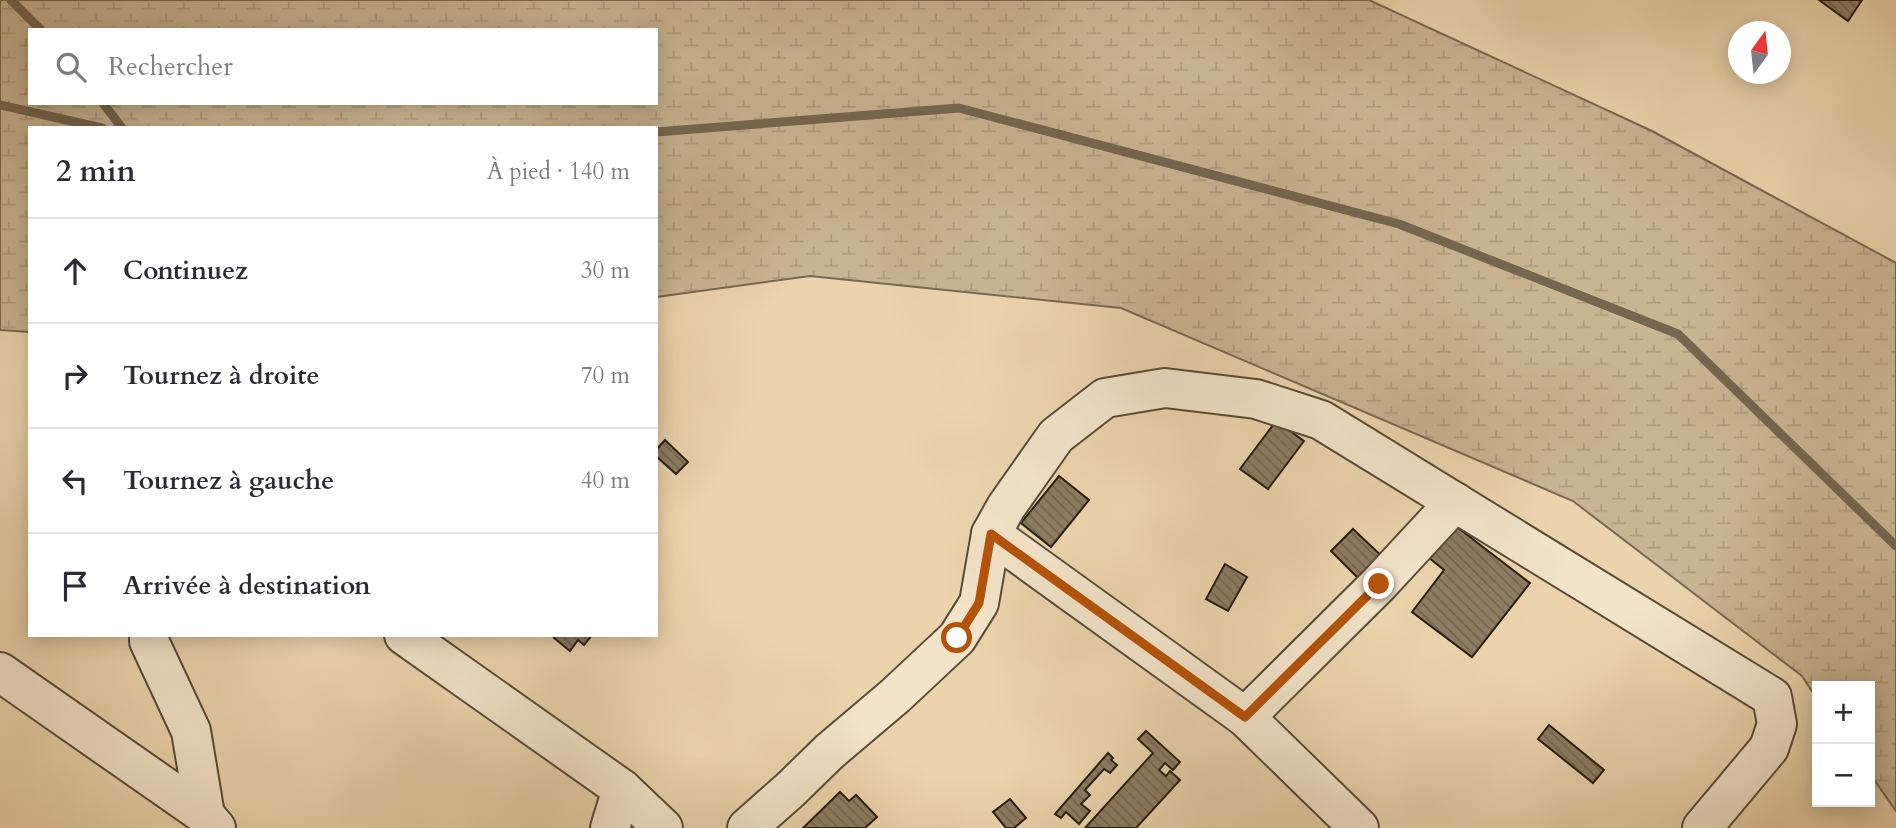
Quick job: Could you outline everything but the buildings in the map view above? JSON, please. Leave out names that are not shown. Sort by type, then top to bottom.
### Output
[{"type":"street","points":[[747,828],[957,638],[979,603],[991,534],[1006,507],[1056,436],[1105,398],[1165,388],[1255,399],[1321,420],[1772,697],[1777,724],[1769,748],[1702,828]]},
{"type":"street","points":[[1245,717],[1379,584],[1455,502]]},
{"type":"street","points":[[991,534],[1245,717],[1359,828]]},
{"type":"street","points":[[149,637],[191,731],[211,821]]},
{"type":"street","points":[[407,637],[622,789],[663,828]]},
{"type":"street","points":[[0,672],[211,821]]},
{"type":"street","points":[[610,828],[622,789]]},
{"type":"green space","points":[[0,0],[1369,0],[1652,131],[1896,263],[1896,811],[1875,781],[1875,681],[1812,681],[1812,691],[1802,676],[1573,501],[1121,308],[810,276],[658,297],[658,126],[28,126],[28,332],[0,330]]},
{"type":"waterway","points":[[11,0],[39,28]]},
{"type":"waterway","points":[[0,105],[93,126]]},
{"type":"waterway","points":[[105,105],[120,126]]},
{"type":"waterway","points":[[658,132],[959,108],[1399,224],[1678,334],[1896,546]]},
{"type":"route","points":[[957,638],[979,603],[991,534],[1245,717],[1379,584]]}]
